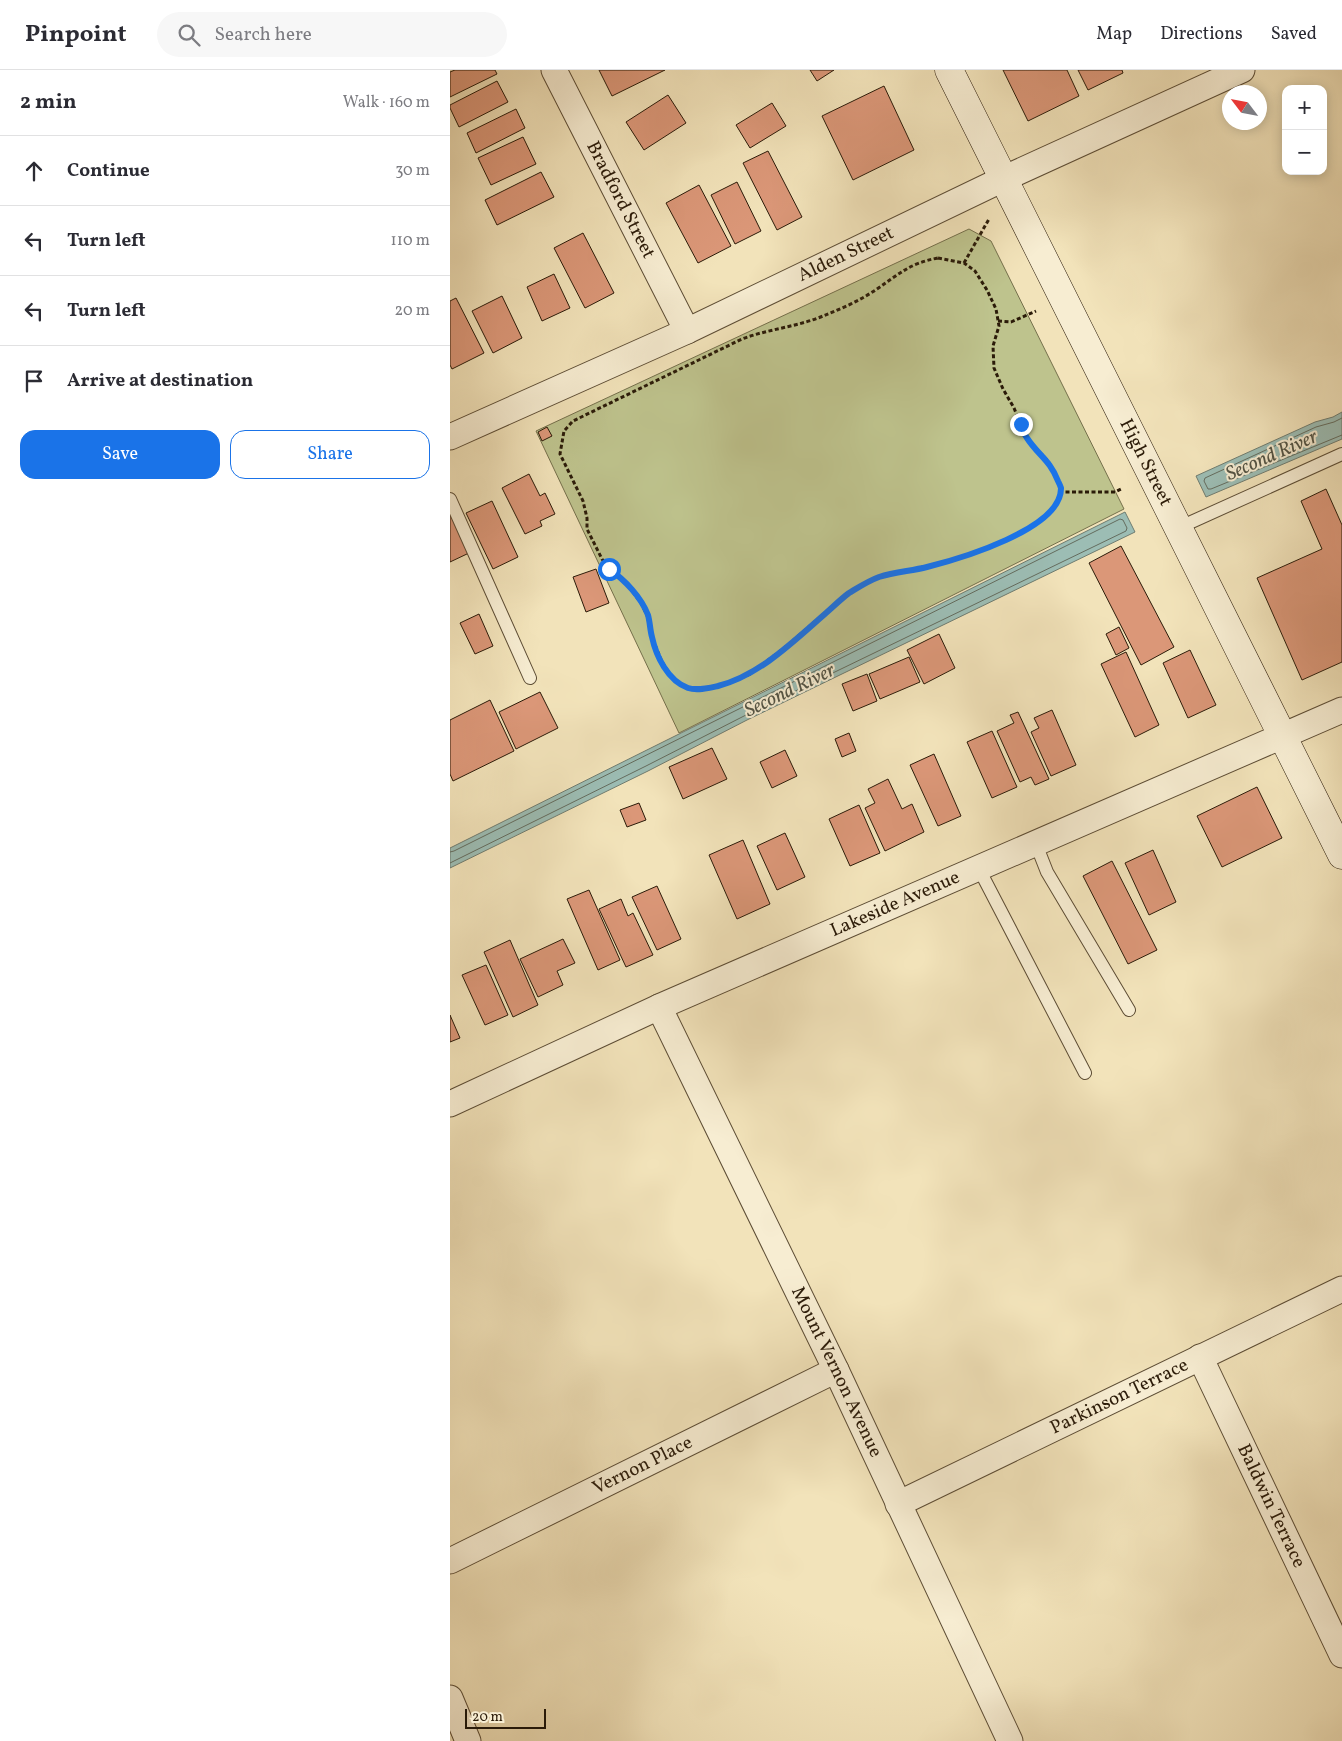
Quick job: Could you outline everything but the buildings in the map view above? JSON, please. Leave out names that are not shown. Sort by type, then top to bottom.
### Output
[{"type":"main road","name":"High Street","points":[[948,70],[1342,855]]},
{"type":"street","name":"Bradford Street","points":[[554,70],[687,331]]},
{"type":"street","name":"Alden Street","points":[[450,437],[687,331],[1003,179],[1242,70]]},
{"type":"street","name":"Lakeside Avenue","points":[[450,1104],[659,1007],[1342,710]]},
{"type":"street","name":"Mount Vernon Avenue","points":[[659,1007],[836,1370],[1010,1741]]},
{"type":"street","name":"Parkinson Terrace","points":[[898,1504],[1342,1289]]},
{"type":"street","name":"Baldwin Terrace","points":[[1200,1357],[1342,1655]]},
{"type":"street","name":"Vernon Place","points":[[450,1561],[836,1370]]},
{"type":"street","points":[[450,1698],[468,1741]]},
{"type":"lane","points":[[1178,528],[1342,454]]},
{"type":"lane","points":[[450,499],[530,678]]},
{"type":"lane","points":[[1036,844],[1046,872],[1129,1010]]},
{"type":"lane","points":[[979,869],[1085,1073]]},
{"type":"path","points":[[964,263],[989,219]]},
{"type":"path","points":[[938,258],[964,263],[975,271],[996,309],[999,326],[993,346],[994,368],[1014,408],[1026,438],[1048,461],[1055,474],[1061,488],[1057,503],[1045,517],[1027,529],[970,555],[880,577],[861,586],[842,598],[788,645],[750,674],[729,683],[706,689],[688,688],[673,679],[662,662],[653,640],[648,615],[624,580],[609,569],[587,528],[583,501],[560,454],[564,431],[573,421],[742,340],[763,332],[821,317],[858,300],[878,289],[893,277],[924,261],[938,258]]},
{"type":"path","points":[[998,321],[1011,322],[1036,311]]},
{"type":"path","points":[[1059,492],[1115,492],[1123,488]]},
{"type":"green space","points":[[969,229],[991,241],[1124,509],[679,733],[536,431]]},
{"type":"water","name":"Second River","points":[[1342,412],[1342,439],[1206,497],[1196,476],[1315,422],[1333,417]]},
{"type":"water","name":"Second River","points":[[1125,512],[1135,532],[747,720],[450,868],[450,848]]},
{"type":"route","points":[[609,569],[624,580],[648,615],[653,640],[662,662],[673,679],[688,688],[706,689],[729,683],[750,674],[768,661],[842,598],[861,586],[880,577],[970,555],[1027,529],[1045,517],[1057,503],[1061,488],[1048,461],[1026,438],[1021,424]]}]
